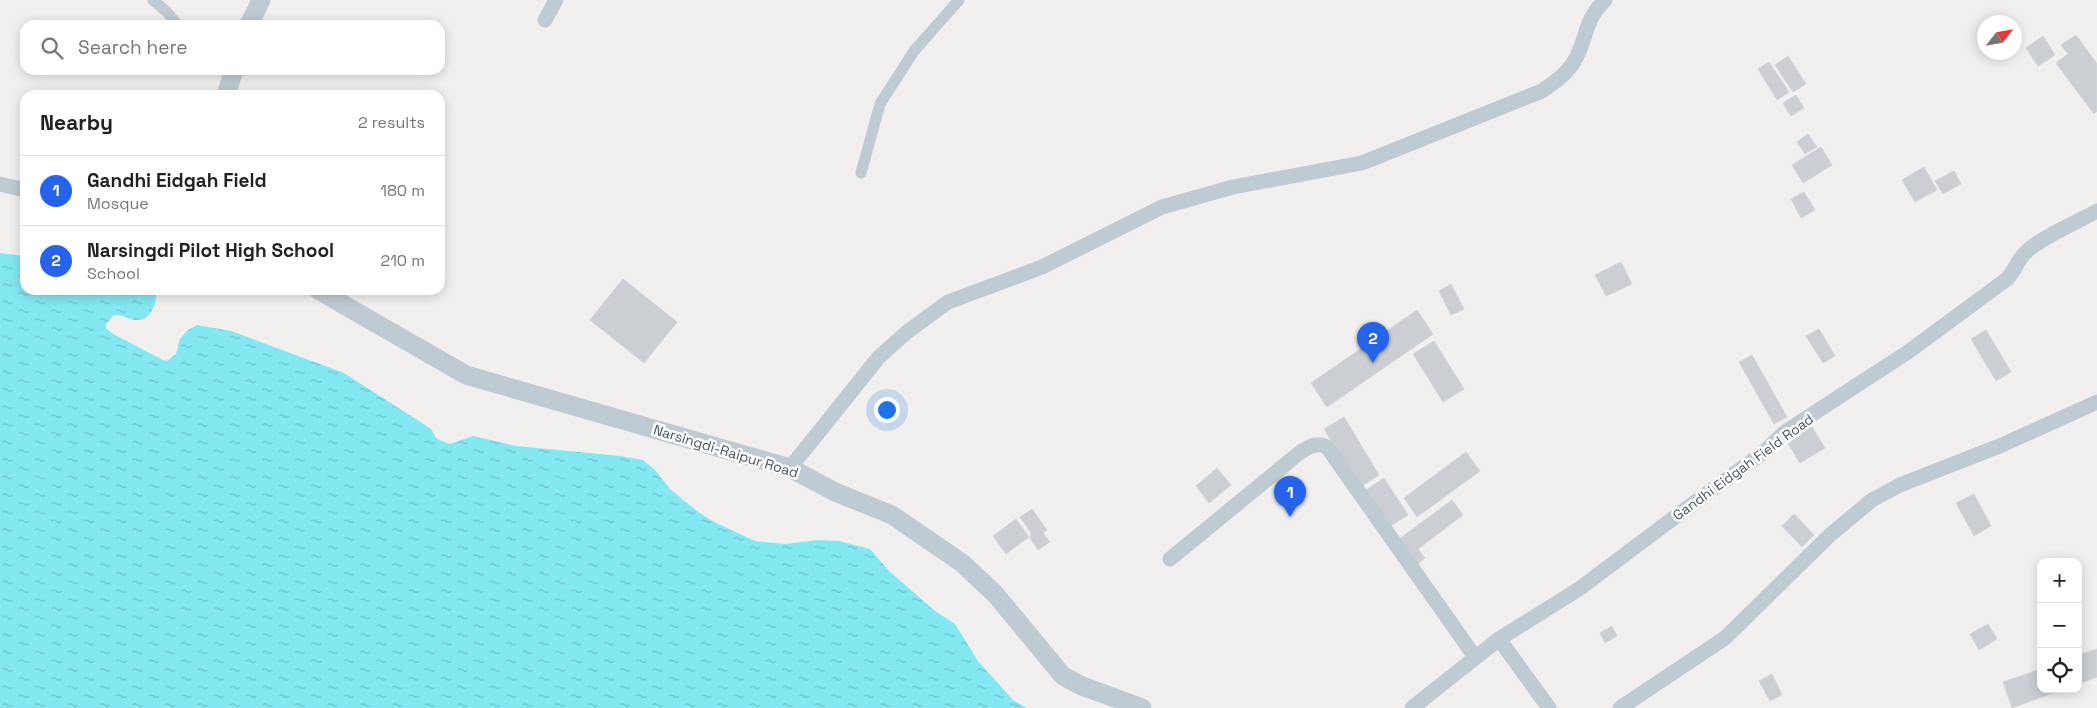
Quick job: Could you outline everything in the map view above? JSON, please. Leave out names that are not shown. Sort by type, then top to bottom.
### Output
[{"type":"street","points":[[153,0],[168,12],[174,20]]},
{"type":"street","points":[[251,20],[260,0]]},
{"type":"street","points":[[545,20],[556,0]]},
{"type":"street","points":[[861,173],[880,104],[914,51],[959,0]]},
{"type":"street","points":[[790,468],[879,357],[907,332],[948,302],[962,295],[1042,267],[1162,207],[1233,187],[1362,163],[1542,91],[1561,77],[1571,66],[1578,55],[1587,25],[1594,10],[1605,0]]},
{"type":"street","points":[[227,90],[232,75]]},
{"type":"street","points":[[0,184],[20,189]]},
{"type":"street","name":"Gandhi Eidgah Field Road","points":[[1412,708],[1499,639],[1579,589],[1683,510],[1764,452],[1785,432],[1908,352],[2000,285],[2015,272],[2025,253],[2053,234],[2097,211]]},
{"type":"street","name":"Narsingdi-Raipur Road","points":[[327,295],[466,374],[790,468],[835,492],[892,515],[962,563],[995,594],[1064,676],[1082,686],[1142,708]]},
{"type":"street","points":[[1620,708],[1725,638],[1830,535],[1872,500],[1900,485],[2002,445],[2097,402]]},
{"type":"street","points":[[1170,559],[1298,454],[1312,445],[1323,444],[1327,447],[1475,657]]},
{"type":"street","points":[[1499,639],[1549,708]]},
{"type":"water","points":[[0,253],[20,255],[20,295],[156,295],[152,310],[146,317],[137,320],[114,315],[106,324],[106,328],[113,334],[163,360],[167,361],[176,354],[180,339],[188,330],[197,325],[231,331],[344,373],[431,429],[437,439],[450,444],[473,436],[516,446],[643,460],[655,470],[670,489],[697,511],[712,521],[755,541],[785,544],[818,540],[839,541],[870,549],[889,571],[935,611],[955,624],[978,661],[1013,700],[1026,708],[0,708]]},
{"type":"building","points":[[2076,35],[2097,64],[2097,111],[2094,114],[2056,63],[2068,54],[2061,45]]},
{"type":"building","points":[[2043,36],[2055,55],[2038,66],[2026,48]]},
{"type":"building","points":[[1788,56],[1806,84],[1793,92],[1775,65]]},
{"type":"building","points":[[1769,62],[1789,92],[1777,100],[1758,69]]},
{"type":"building","points":[[1796,95],[1804,108],[1791,116],[1783,103]]},
{"type":"building","points":[[1808,134],[1817,147],[1805,154],[1797,142]]},
{"type":"building","points":[[1821,147],[1832,165],[1803,183],[1792,165]]},
{"type":"building","points":[[1924,167],[1937,190],[1915,202],[1902,180]]},
{"type":"building","points":[[1954,171],[1961,184],[1943,194],[1935,181]]},
{"type":"building","points":[[1804,192],[1815,210],[1801,218],[1791,199]]},
{"type":"building","points":[[1621,262],[1632,284],[1606,296],[1595,275]]},
{"type":"building","points":[[623,279],[677,322],[644,363],[590,320]]},
{"type":"building","points":[[1451,284],[1464,309],[1451,315],[1439,291]]},
{"type":"building","points":[[1417,310],[1433,334],[1327,407],[1311,383]]},
{"type":"building","points":[[1819,329],[1835,356],[1823,363],[1806,336]]},
{"type":"building","points":[[1986,330],[2011,372],[1996,381],[1971,339]]},
{"type":"building","points":[[1434,341],[1464,389],[1443,402],[1413,354]]},
{"type":"building","points":[[1752,355],[1787,417],[1774,424],[1739,362]]},
{"type":"building","points":[[1344,417],[1379,475],[1359,488],[1324,429]]},
{"type":"building","points":[[1809,422],[1825,448],[1800,463],[1784,437]]},
{"type":"building","points":[[1466,452],[1480,471],[1417,517],[1404,498]]},
{"type":"building","points":[[1217,468],[1231,485],[1209,503],[1196,486]]},
{"type":"building","points":[[1384,478],[1408,515],[1387,528],[1363,492]]},
{"type":"building","points":[[1974,494],[1991,526],[1974,536],[1956,503]]},
{"type":"building","points":[[1452,500],[1463,515],[1418,549],[1425,558],[1418,564],[1399,539]]},
{"type":"building","points":[[1032,509],[1047,530],[1043,533],[1050,542],[1038,550],[1030,538],[1031,533],[1020,517]]},
{"type":"building","points":[[1794,514],[1814,535],[1802,547],[1782,526]]},
{"type":"building","points":[[1016,519],[1029,537],[1006,554],[993,536]]},
{"type":"building","points":[[1988,624],[1997,639],[1979,650],[1970,634]]},
{"type":"building","points":[[1612,626],[1617,636],[1605,643],[1600,633]]},
{"type":"building","points":[[2097,649],[2097,677],[2082,683],[2082,654]]},
{"type":"building","points":[[2037,670],[2037,693],[2053,693],[2012,708],[2003,682]]},
{"type":"building","points":[[1772,674],[1782,695],[1770,701],[1759,681]]},
{"type":"place","name":"Narsingdi Pilot High School","points":[[1373,363]]},
{"type":"place","name":"Gandhi Eidgah Field","points":[[1290,517]]}]
